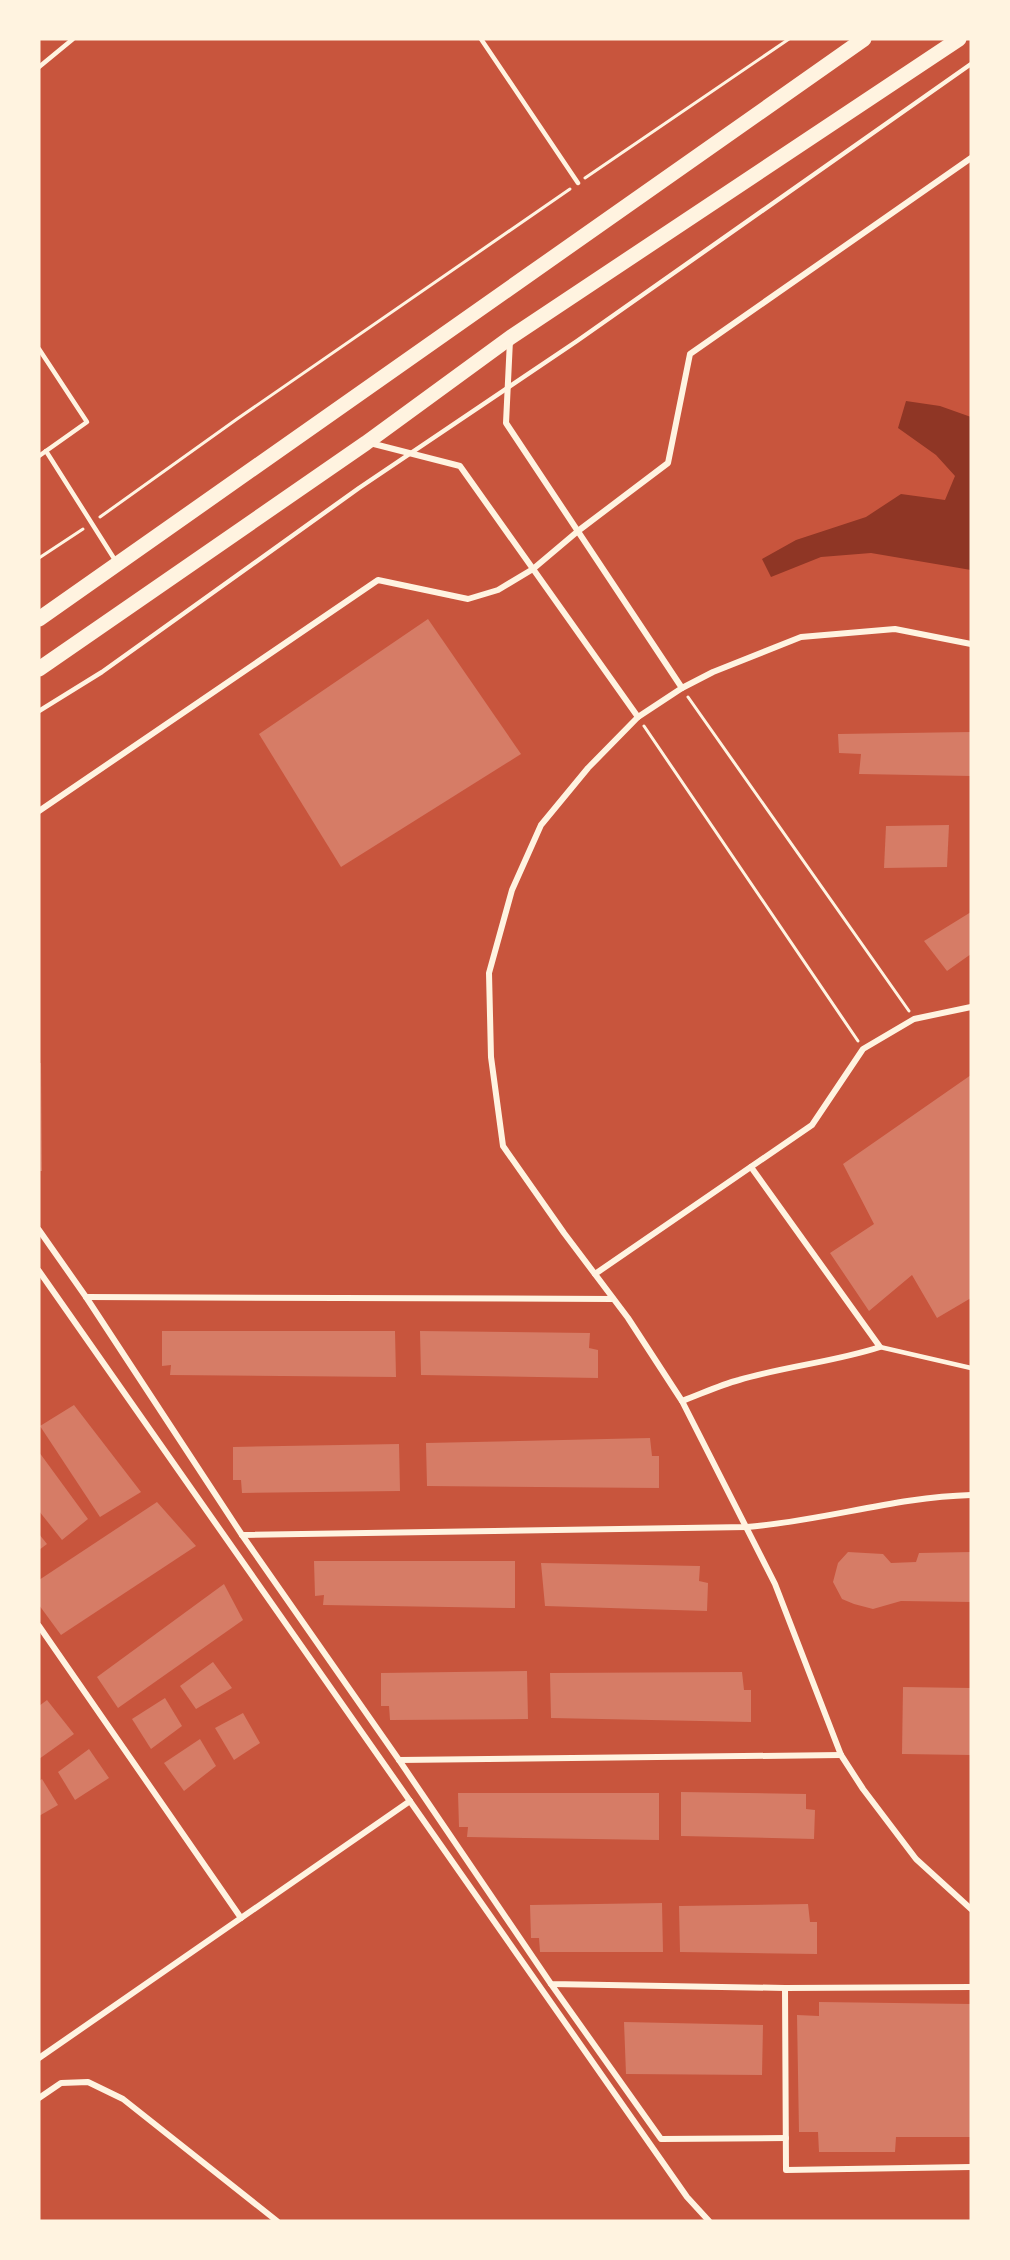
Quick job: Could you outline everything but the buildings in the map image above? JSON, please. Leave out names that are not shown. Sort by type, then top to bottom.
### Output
[{"type":"main road","points":[[39,619],[864,39]]},
{"type":"main road","points":[[39,669],[366,442],[510,337],[959,39]]},
{"type":"street","points":[[39,811],[378,580],[468,599],[498,590],[533,569],[578,531],[668,463],[690,354],[971,158]]},
{"type":"street","points":[[510,337],[506,423],[682,688]]},
{"type":"street","points":[[366,442],[460,466],[638,717]]},
{"type":"street","points":[[971,644],[895,629],[801,637],[713,672],[682,688],[638,717],[588,768],[541,825],[512,890],[489,973],[491,1057],[503,1146],[614,1299],[682,1401],[719,1478],[747,1527],[775,1584],[841,1755],[863,1790],[916,1859],[971,1909]]},
{"type":"street","points":[[595,1274],[812,1125],[863,1050],[914,1019],[971,1007]]},
{"type":"street","points":[[682,1401],[738,1380],[814,1362],[854,1356],[880,1347],[751,1167]]},
{"type":"street","points":[[39,1230],[86,1297],[242,1535],[551,1984],[662,2139],[786,2138]]},
{"type":"street","points":[[39,1271],[687,2197],[709,2221]]},
{"type":"street","points":[[86,1297],[614,1299]]},
{"type":"street","points":[[242,1535],[747,1527],[788,1524],[938,1496],[971,1495]]},
{"type":"street","points":[[39,1626],[241,1918]]},
{"type":"street","points":[[399,1760],[841,1755]]},
{"type":"street","points":[[39,2058],[410,1801]]},
{"type":"street","points":[[551,1984],[785,1988],[971,1987]]},
{"type":"street","points":[[785,1988],[786,2170],[971,2167]]},
{"type":"street","points":[[39,2098],[61,2084],[88,2082],[123,2099],[277,2221]]},
{"type":"lane","points":[[39,67],[73,39]]},
{"type":"lane","points":[[481,39],[578,183]]},
{"type":"lane","points":[[39,711],[102,672],[359,488],[508,388],[971,63]]},
{"type":"lane","points":[[39,349],[87,422],[39,456]]},
{"type":"lane","points":[[46,451],[117,564]]},
{"type":"lane","points":[[880,1347],[971,1368]]},
{"type":"path","points":[[39,558],[789,39]]},
{"type":"path","points":[[682,688],[914,1019]]},
{"type":"path","points":[[638,717],[863,1050]]},
{"type":"shaded area","points":[[906,401],[940,406],[971,417],[971,570],[871,553],[821,557],[771,577],[762,559],[796,540],[866,517],[901,494],[945,500],[955,476],[936,455],[898,428]]}]
